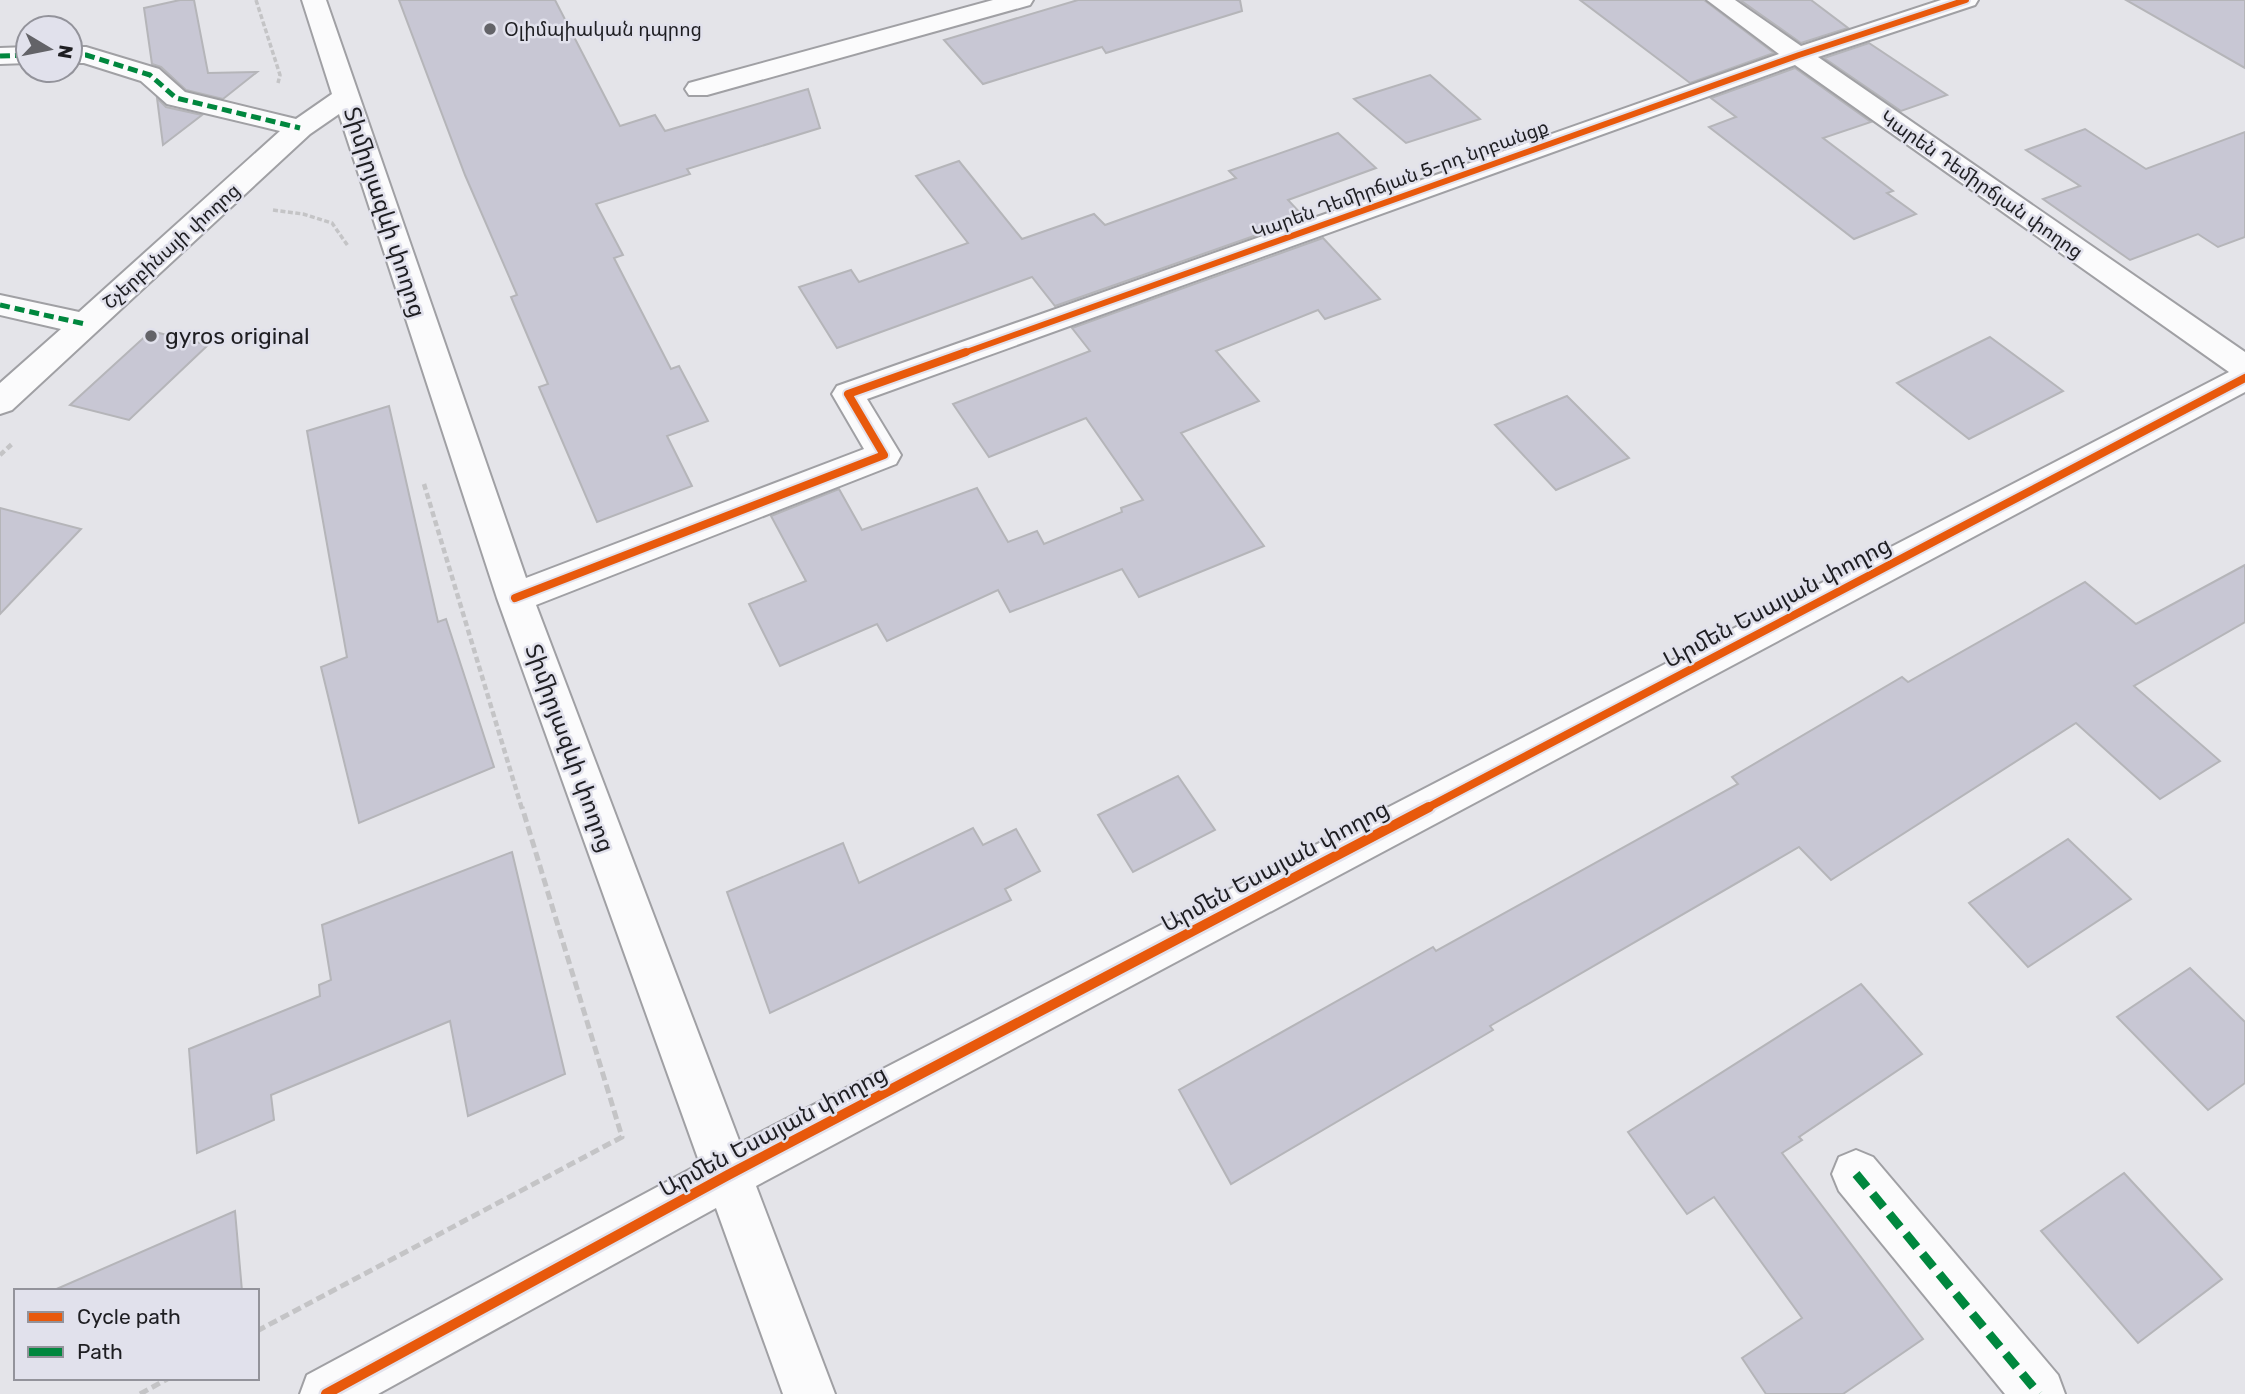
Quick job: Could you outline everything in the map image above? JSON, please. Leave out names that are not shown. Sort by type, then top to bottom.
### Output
[{"type":"street","name":"Տիմիրյազևի փողոց","points":[[314,0],[515,598],[809,1394]]},
{"type":"street","points":[[698,89],[1021,0]]},
{"type":"street","name":"Կարեն Դեմիրճյան փողոց","points":[[1719,0],[2245,368]]},
{"type":"street","name":"Կարեն Դեմիրճյան 5-րդ նրբանցք","points":[[515,598],[884,454],[848,394],[1799,55],[1966,0]]},
{"type":"street","points":[[84,55],[150,75],[176,98],[300,128]]},
{"type":"street","name":"Շչերբինայի փողոց","points":[[0,402],[300,128],[347,96]]},
{"type":"street","points":[[0,305],[85,324]]},
{"type":"street","name":"Արմեն Եսայան փողոց","points":[[326,1394],[728,1175],[2245,378]]},
{"type":"street","points":[[1856,1174],[2039,1394]]},
{"type":"path","points":[[303,214],[332,223],[355,257]]},
{"type":"path","points":[[259,1330],[622,1137],[420,470]]},
{"type":"path","points":[[140,1394],[165,1380]]},
{"type":"building","points":[[180,0],[194,0],[208,73],[257,72],[223,99],[186,90],[161,67],[152,64],[144,8]]},
{"type":"building","points":[[399,0],[555,0],[620,126],[655,115],[665,131],[808,89],[820,128],[687,169],[690,174],[596,204],[623,255],[614,258],[671,369],[679,366],[708,421],[667,436],[692,486],[597,522],[539,387],[548,384],[511,297],[517,295],[465,175]]},
{"type":"building","points":[[1078,0],[1240,0],[1242,11],[1106,53],[1102,47],[983,84],[944,40]]},
{"type":"building","points":[[1580,0],[1704,0],[1774,53],[1690,83]]},
{"type":"building","points":[[1740,0],[1811,0],[1848,28],[1801,43]]},
{"type":"building","points":[[2126,0],[2245,0],[2245,68]]},
{"type":"building","points":[[1869,43],[1947,95],[1901,111],[1824,58]]},
{"type":"building","points":[[1795,68],[1871,122],[1823,138],[1893,191],[1887,193],[1916,214],[1854,239],[1709,127],[1736,117],[1711,98]]},
{"type":"building","points":[[1430,75],[1480,119],[1406,143],[1354,99]]},
{"type":"building","points":[[157,98],[166,107],[202,115],[163,145]]},
{"type":"building","points":[[2085,129],[2146,169],[2245,132],[2245,237],[2218,247],[2198,234],[2130,260],[2043,199],[2080,186],[2026,150]]},
{"type":"building","points":[[1338,133],[1376,168],[1288,200],[1305,218],[1055,306],[1032,277],[837,348],[799,287],[851,270],[859,282],[968,243],[916,176],[959,161],[1022,239],[1094,214],[1105,225],[1236,178],[1229,171]]},
{"type":"building","points":[[1323,238],[1380,299],[1325,319],[1318,310],[1216,351],[1259,401],[1181,433],[1264,546],[1139,597],[1122,569],[1010,612],[998,590],[887,641],[877,624],[780,666],[749,604],[806,581],[771,516],[839,489],[862,530],[977,488],[1008,542],[1037,531],[1044,544],[1122,512],[1121,508],[1143,500],[1086,418],[989,457],[953,404],[1090,351],[1072,328]]},
{"type":"building","points":[[151,331],[208,345],[129,420],[70,405]]},
{"type":"building","points":[[1990,337],[2063,391],[1969,439],[1897,383]]},
{"type":"building","points":[[1567,396],[1629,458],[1556,490],[1495,425]]},
{"type":"building","points":[[389,406],[438,622],[446,619],[494,767],[359,823],[321,667],[347,657],[307,431]]},
{"type":"building","points":[[0,508],[81,529],[0,614]]},
{"type":"building","points":[[2245,565],[2245,622],[2134,686],[2220,761],[2160,799],[2076,723],[1831,880],[1799,847],[1490,1026],[1493,1030],[1231,1184],[1179,1090],[1433,947],[1436,951],[1738,784],[1732,777],[1902,677],[1908,682],[2085,582],[2136,624]]},
{"type":"building","points":[[1178,776],[1215,830],[1133,872],[1098,815]]},
{"type":"building","points":[[973,828],[983,845],[1016,829],[1040,871],[1005,889],[1011,900],[770,1013],[727,892],[843,843],[859,883]]},
{"type":"building","points":[[2068,839],[2131,899],[2028,967],[1969,903]]},
{"type":"building","points":[[512,852],[565,1074],[468,1116],[450,1021],[271,1095],[274,1120],[197,1153],[189,1049],[320,996],[319,985],[331,980],[322,925]]},
{"type":"building","points":[[2190,968],[2245,1022],[2245,1083],[2208,1110],[2117,1017]]},
{"type":"building","points":[[1861,984],[1922,1054],[1799,1137],[1802,1140],[1782,1153],[1923,1339],[1843,1394],[1766,1394],[1742,1358],[1802,1318],[1714,1197],[1687,1214],[1628,1132]]},
{"type":"building","points":[[2124,1173],[2222,1279],[2138,1343],[2041,1231]]},
{"type":"building","points":[[235,1211],[242,1289],[57,1289]]},
{"type":"marked path","points":[[84,55],[150,75],[176,98],[300,128]]},
{"type":"marked path","points":[[0,56],[14,56]]},
{"type":"marked path","points":[[0,305],[85,324]]},
{"type":"marked path","points":[[1856,1174],[2039,1394]]},
{"type":"cycle path","points":[[515,598],[884,455],[848,394],[1799,55],[1966,0]]},
{"type":"cycle path","points":[[326,1394],[728,1175],[2245,378]]},
{"type":"place","name":"Օլիմպիական դպրոց","points":[[490,29]]},
{"type":"place","name":"gyros original","points":[[151,336]]}]
